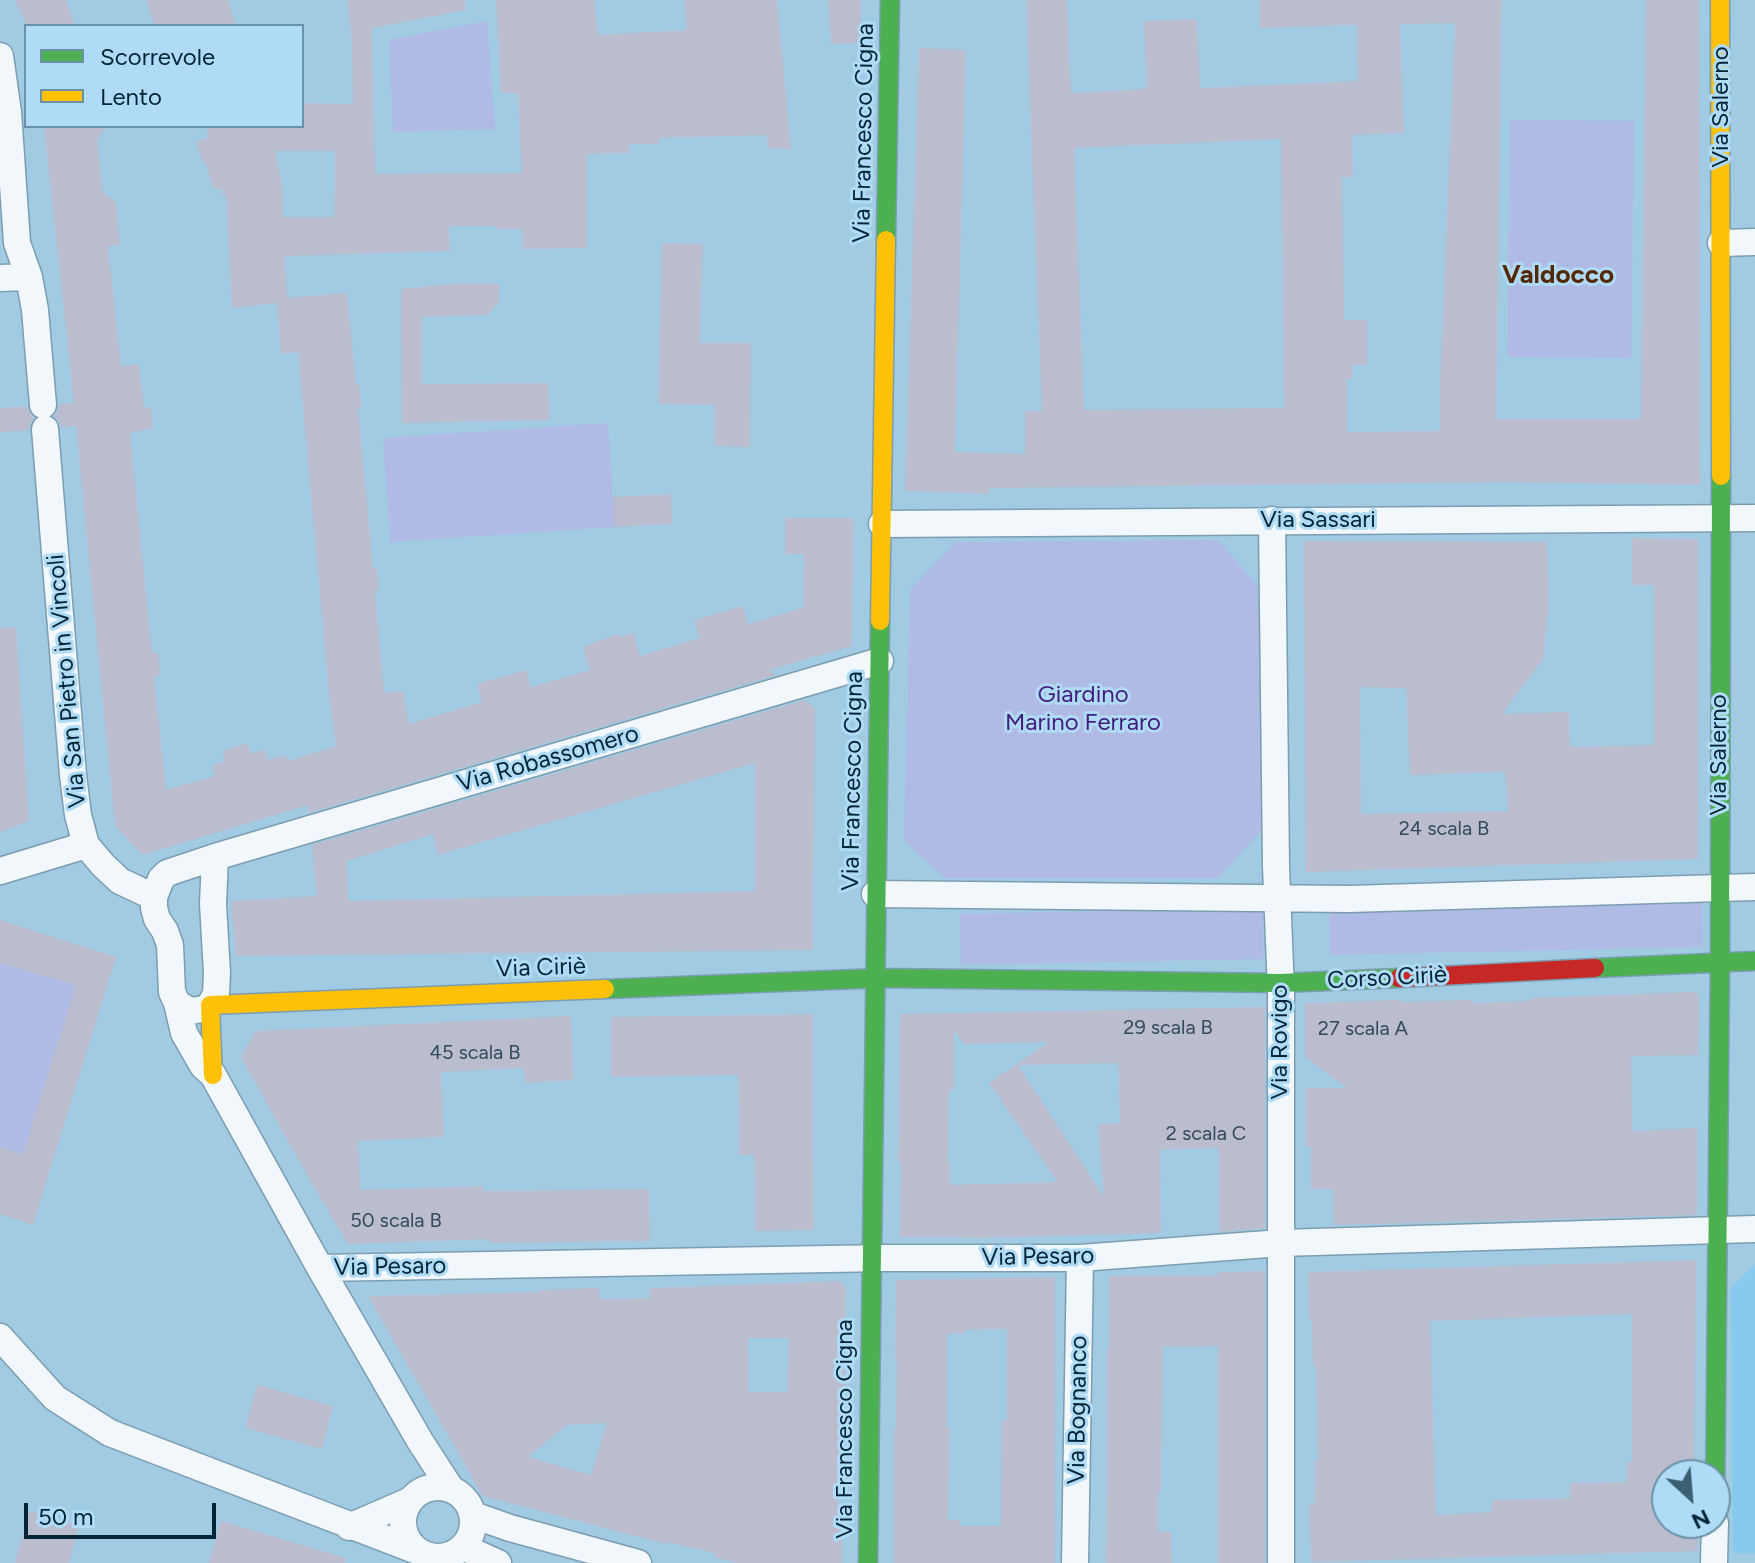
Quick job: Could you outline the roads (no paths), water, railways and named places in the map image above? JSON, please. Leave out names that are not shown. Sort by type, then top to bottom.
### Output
[{"type":"street","name":"Via Francesco Cigna","points":[[868,1563],[875,894],[890,0]]},
{"type":"street","name":"Via Salerno","points":[[1716,1459],[1720,962],[1720,0]]},
{"type":"street","name":"Via San Pietro in Vincoli","points":[[0,56],[8,112],[17,243],[29,277],[35,310],[78,815],[86,845],[103,865],[120,881],[154,897]]},
{"type":"street","points":[[1721,243],[1755,242]]},
{"type":"street","points":[[0,278],[29,277]]},
{"type":"street","name":"Via Sassari","points":[[882,524],[1755,518]]},
{"type":"street","name":"Via Rovigo","points":[[1272,520],[1280,983],[1281,1563]]},
{"type":"street","name":"Via Robassomero","points":[[154,897],[161,879],[167,873],[215,857],[880,661]]},
{"type":"street","points":[[0,871],[86,845]]},
{"type":"street","points":[[213,1075],[210,1005],[217,988],[213,904],[215,857]]},
{"type":"street","points":[[875,894],[1349,899],[1755,887]]},
{"type":"street","points":[[0,1337],[55,1398],[110,1433],[431,1557],[454,1553],[470,1537],[473,1515],[468,1504],[451,1489],[420,1441],[213,1075],[203,1066],[184,1033],[172,992],[170,945],[157,919],[154,897]]},
{"type":"street","name":"Corso Ciriè","points":[[874,979],[1280,983],[1755,961]]},
{"type":"street","name":"Via Ciriè","points":[[210,1005],[874,979]]},
{"type":"street","points":[[177,1003],[190,1011],[210,1005]]},
{"type":"street","name":"Via Pesaro","points":[[320,1268],[1080,1258],[1281,1243],[1755,1229]]},
{"type":"street","name":"Via Bognanco","points":[[1075,1563],[1080,1258]]},
{"type":"street","points":[[420,1441],[414,1497],[404,1512],[402,1523],[411,1545],[420,1552]]},
{"type":"street","points":[[349,1527],[429,1488],[451,1489]]},
{"type":"street","points":[[473,1515],[638,1563]]},
{"type":"street","points":[[1714,1563],[1715,1539]]},
{"type":"street","points":[[463,1547],[498,1563]]},
{"type":"district","name":"Valdocco","points":[[1558,275]]},
{"type":"park label","name":"Giardino Marino Ferraro","points":[[1083,709]]}]
